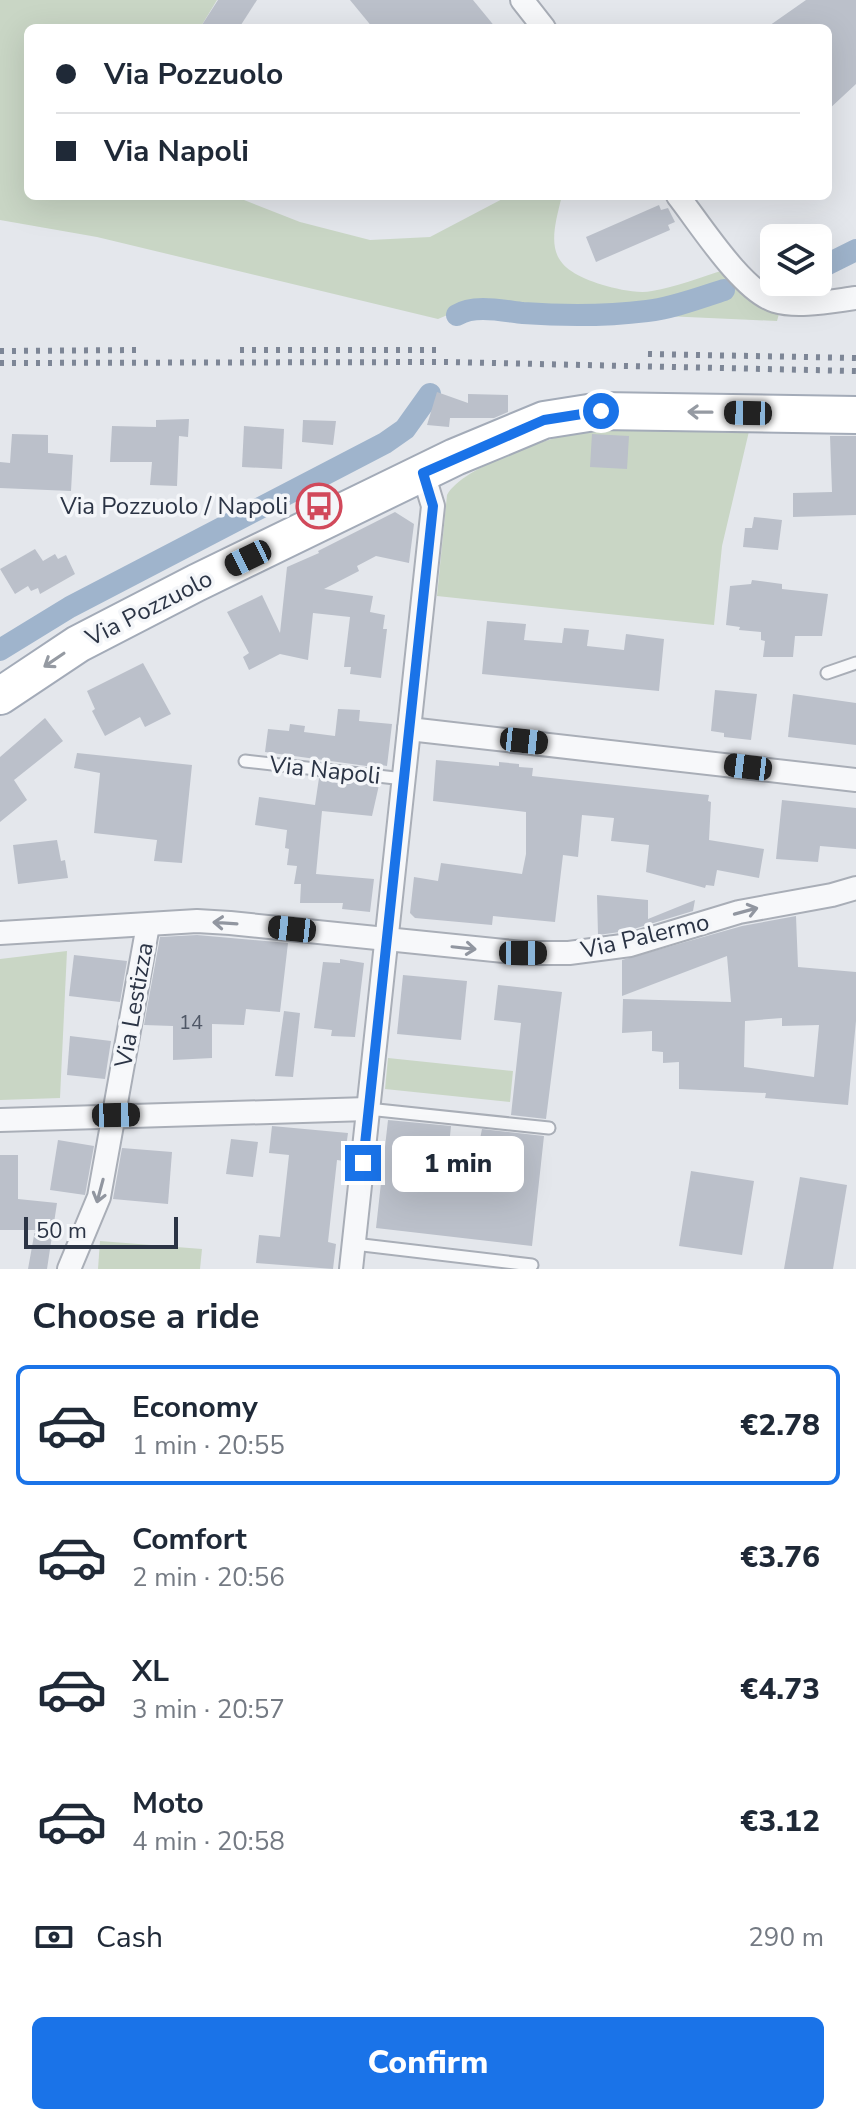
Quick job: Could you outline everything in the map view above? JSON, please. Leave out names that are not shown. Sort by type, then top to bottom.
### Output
[{"type":"main road","name":"Via Pozzuolo","points":[[0,696],[78,644],[423,473],[525,427],[585,412],[856,415]]},
{"type":"street","points":[[522,0],[541,24]]},
{"type":"street","points":[[681,200],[750,286],[770,299],[790,303],[856,298]]},
{"type":"street","points":[[803,302],[856,282]]},
{"type":"street","name":"Via Napoli","points":[[351,1269],[433,506],[423,473]]},
{"type":"street","points":[[409,729],[856,780]]},
{"type":"street","name":"Via Palermo","points":[[0,933],[197,921],[523,953],[583,952],[630,945],[739,912],[856,888]]},
{"type":"street","name":"Via Lestizza","points":[[69,1269],[99,1197],[148,925]]},
{"type":"street","points":[[0,1120],[368,1109]]},
{"type":"lane","points":[[827,673],[856,663]]},
{"type":"lane","name":"Via Napoli","points":[[245,761],[404,779]]},
{"type":"lane","points":[[368,1109],[549,1128]]},
{"type":"lane","points":[[354,1244],[532,1265]]},
{"type":"green space","points":[[0,0],[217,0],[202,24],[24,24],[24,200],[244,200],[300,222],[370,240],[430,237],[500,200],[561,200],[554,243],[562,263],[571,271],[603,285],[640,292],[670,287],[724,270],[780,310],[777,321],[643,315],[613,310],[464,308],[438,319],[97,237],[0,220]]},
{"type":"green space","points":[[750,427],[722,546],[714,625],[437,596],[447,495],[472,473],[492,462],[537,444],[594,428]]},
{"type":"green space","points":[[67,951],[60,1098],[0,1100],[0,959]]},
{"type":"green space","points":[[388,1058],[513,1071],[510,1102],[385,1089]]},
{"type":"green space","points":[[100,1241],[202,1249],[200,1269],[98,1269]]},
{"type":"building","points":[[218,0],[257,0],[242,24],[203,24]]},
{"type":"building","points":[[350,0],[473,0],[493,24],[370,24]]},
{"type":"building","points":[[806,0],[856,0],[856,84],[832,106],[832,24],[772,24]]},
{"type":"building","points":[[659,205],[661,210],[668,208],[675,222],[668,225],[670,230],[596,262],[586,237]]},
{"type":"building","points":[[437,392],[468,403],[468,394],[508,395],[508,412],[494,418],[450,418],[449,427],[427,425]]},
{"type":"building","points":[[189,419],[188,437],[179,436],[177,486],[150,485],[152,462],[110,462],[112,426],[156,427],[156,420]]},
{"type":"building","points":[[303,420],[336,421],[333,445],[302,442]]},
{"type":"building","points":[[244,426],[284,429],[282,469],[242,467]]},
{"type":"building","points":[[12,434],[48,435],[48,453],[73,455],[71,491],[0,488],[0,462],[10,463]]},
{"type":"building","points":[[592,434],[629,436],[627,469],[590,467]]},
{"type":"building","points":[[830,436],[856,436],[856,515],[793,517],[793,493],[832,492]]},
{"type":"building","points":[[395,512],[414,524],[409,563],[376,556],[357,566],[359,571],[324,589],[373,596],[370,612],[385,615],[383,629],[387,629],[381,678],[350,674],[351,667],[344,667],[350,617],[313,613],[308,660],[280,654],[249,670],[243,657],[249,653],[227,612],[262,595],[280,633],[287,567]]},
{"type":"building","points":[[754,517],[782,520],[778,550],[743,547],[745,528],[752,528]]},
{"type":"building","points":[[35,549],[43,561],[55,554],[58,559],[66,555],[75,574],[40,594],[38,588],[31,591],[28,586],[15,594],[0,569]]},
{"type":"building","points":[[752,580],[782,584],[782,589],[828,594],[822,636],[795,636],[793,657],[763,657],[765,641],[761,640],[761,632],[726,625],[730,586],[751,584]]},
{"type":"building","points":[[487,621],[526,624],[524,640],[562,643],[564,628],[589,630],[587,646],[624,650],[626,634],[664,639],[659,691],[482,674]]},
{"type":"building","points":[[143,663],[171,714],[145,727],[140,717],[105,736],[92,711],[95,709],[87,691]]},
{"type":"building","points":[[715,690],[757,694],[751,740],[724,737],[724,733],[711,731]]},
{"type":"building","points":[[793,694],[856,703],[856,745],[788,737]]},
{"type":"building","points":[[338,709],[360,710],[359,721],[392,724],[387,766],[381,765],[381,768],[265,752],[268,729],[289,731],[290,724],[305,726],[304,732],[335,736]]},
{"type":"building","points":[[45,718],[63,741],[14,780],[27,800],[0,822],[0,757]]},
{"type":"building","points":[[77,753],[192,765],[182,863],[154,861],[157,840],[94,833],[100,773],[74,768]]},
{"type":"building","points":[[436,760],[499,766],[499,762],[519,764],[519,767],[533,768],[532,776],[709,795],[709,840],[764,849],[759,878],[717,870],[714,886],[706,885],[705,888],[646,872],[649,845],[611,841],[614,818],[582,815],[578,857],[563,855],[555,922],[493,916],[492,925],[415,918],[410,913],[414,877],[438,881],[441,863],[522,874],[526,854],[526,812],[433,801]]},
{"type":"building","points":[[319,778],[379,785],[372,816],[322,811],[316,874],[374,879],[370,912],[342,909],[343,903],[300,903],[301,884],[294,884],[297,866],[287,865],[287,830],[255,825],[259,797],[315,805]]},
{"type":"building","points":[[782,800],[856,808],[856,849],[820,846],[818,862],[776,859]]},
{"type":"building","points":[[57,840],[68,878],[18,884],[13,845]]},
{"type":"building","points":[[597,895],[648,900],[648,919],[695,900],[693,911],[627,931],[598,935]]},
{"type":"building","points":[[796,916],[798,967],[856,972],[856,1021],[848,1105],[765,1098],[766,1093],[679,1089],[679,1062],[663,1063],[663,1052],[652,1051],[652,1031],[622,1033],[623,999],[731,1002],[727,956],[622,996],[622,960],[742,926]],"holes":[[[782,1018],[782,1026],[819,1025],[814,1077],[744,1067],[745,1021]]]},
{"type":"building","points":[[197,935],[288,943],[280,1012],[246,1009],[244,1025],[212,1024],[212,1058],[173,1060],[173,1026],[144,1025],[160,937]]},
{"type":"building","points":[[74,955],[127,961],[120,1002],[69,996]]},
{"type":"building","points":[[340,959],[364,963],[355,1037],[331,1036],[332,1030],[314,1028],[323,962],[340,963]]},
{"type":"building","points":[[403,975],[467,981],[461,1040],[397,1034]]},
{"type":"building","points":[[498,985],[562,992],[546,1119],[511,1115],[521,1023],[494,1020]]},
{"type":"building","points":[[284,1011],[300,1013],[293,1077],[275,1076]]},
{"type":"building","points":[[70,1036],[111,1041],[105,1079],[67,1075]]},
{"type":"building","points":[[388,1120],[451,1126],[450,1136],[480,1139],[482,1129],[544,1136],[532,1246],[376,1228]]},
{"type":"building","points":[[272,1126],[348,1133],[344,1161],[337,1160],[328,1242],[336,1244],[333,1269],[256,1263],[259,1235],[280,1237],[289,1155],[269,1153]]},
{"type":"building","points":[[231,1139],[258,1142],[253,1177],[226,1174]]},
{"type":"building","points":[[58,1140],[94,1146],[85,1195],[50,1190]]},
{"type":"building","points":[[122,1148],[172,1152],[168,1204],[113,1199]]},
{"type":"building","points":[[0,1155],[18,1155],[18,1199],[57,1203],[47,1269],[28,1269],[35,1230],[0,1230]]},
{"type":"building","points":[[691,1171],[754,1181],[742,1255],[679,1246]]},
{"type":"building","points":[[800,1177],[847,1185],[833,1269],[784,1269]]},
{"type":"waterway","points":[[832,262],[856,250]]},
{"type":"waterway","points":[[457,315],[480,309],[554,315],[632,313],[666,308],[724,290]]},
{"type":"waterway","points":[[0,650],[70,607],[385,443],[405,429],[430,394]]},
{"type":"railway","points":[[0,351],[140,350]]},
{"type":"railway","points":[[240,350],[436,350]]},
{"type":"railway","points":[[648,354],[856,358]]},
{"type":"railway","points":[[0,363],[447,362],[856,371]]},
{"type":"place","name":"Via Pozzuolo / Napoli","points":[[319,506]]},
{"type":"route","points":[[363,1163],[433,506],[423,473],[544,420],[601,411]]}]
